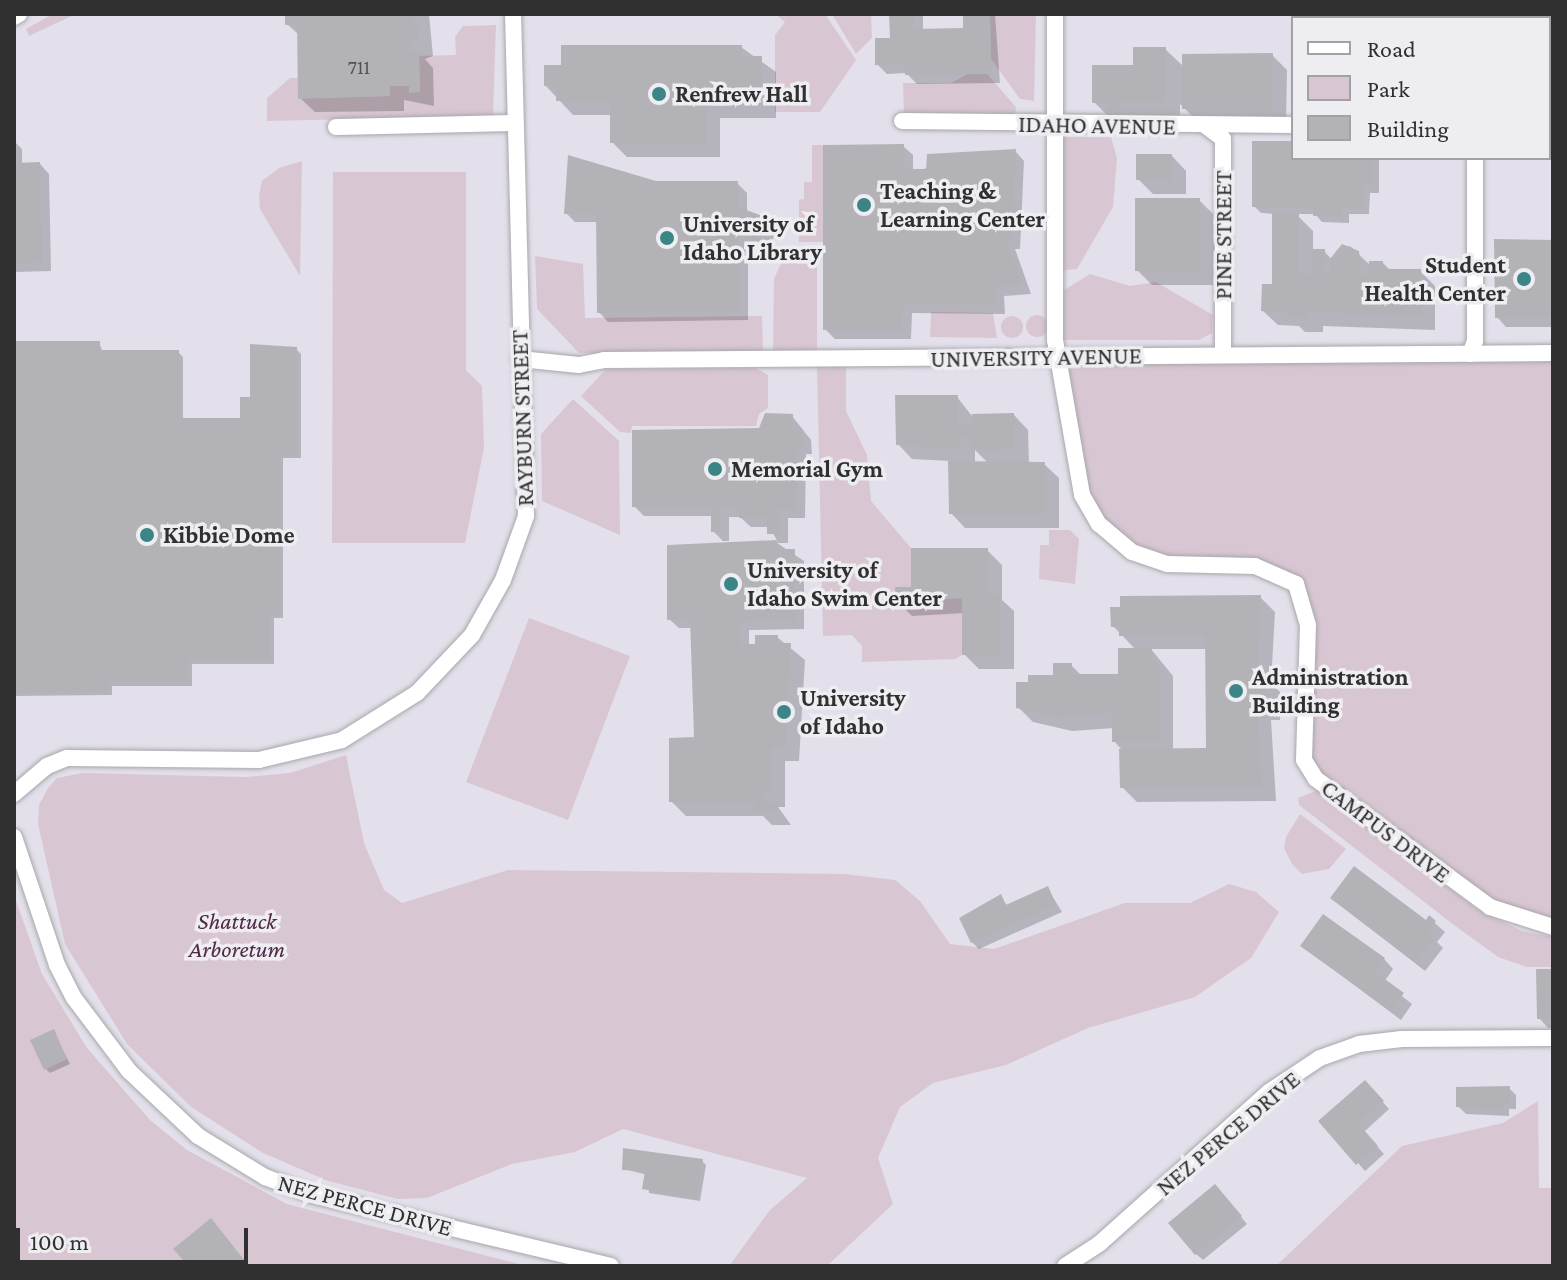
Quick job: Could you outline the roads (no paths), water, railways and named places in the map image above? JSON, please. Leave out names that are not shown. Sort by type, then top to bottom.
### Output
[{"type":"street","name":"RAYBURN STREET","points":[[14,794],[47,766],[67,758],[259,760],[288,755],[355,734],[417,693],[472,635],[503,580],[526,516],[513,14]]},
{"type":"street","name":"CAMPUS DRIVE","points":[[1055,14],[1051,124],[1055,340],[1082,495],[1113,538],[1132,552],[1167,564],[1255,566],[1296,584],[1308,625],[1304,760],[1316,779],[1490,907],[1553,927]]},
{"type":"street","name":"IDAHO AVENUE","points":[[902,121],[1291,125]]},
{"type":"street","points":[[336,127],[515,123]]},
{"type":"street","name":"PINE STREET","points":[[1206,126],[1223,139],[1223,353]]},
{"type":"street","points":[[1470,354],[1475,341],[1475,160]]},
{"type":"street","name":"UNIVERSITY AVENUE","points":[[520,359],[579,365],[604,360],[1223,353],[1553,353]]},
{"type":"street","name":"NEZ PERCE DRIVE","points":[[14,837],[57,965],[74,998],[129,1071],[198,1136],[265,1177],[313,1195],[611,1266]]},
{"type":"street","name":"NEZ PERCE DRIVE","points":[[1065,1266],[1099,1244],[1269,1092],[1320,1058],[1359,1044],[1402,1039],[1553,1038]]},
{"type":"place","name":"Renfrew Hall","points":[[659,94]]},
{"type":"place","name":"Teaching & Learning Center","points":[[864,205]]},
{"type":"place","name":"University of Idaho Library","points":[[667,238]]},
{"type":"place","name":"Student Health Center","points":[[1524,279]]},
{"type":"place","name":"Memorial Gym","points":[[715,469]]},
{"type":"place","name":"Kibbie Dome","points":[[147,535]]},
{"type":"place","name":"University of Idaho Swim Center","points":[[731,584]]},
{"type":"place","name":"Administration Building","points":[[1236,691]]},
{"type":"place","name":"University of Idaho","points":[[784,712]]},
{"type":"park label","name":"Shattuck Arboretum","points":[[237,935]]}]
